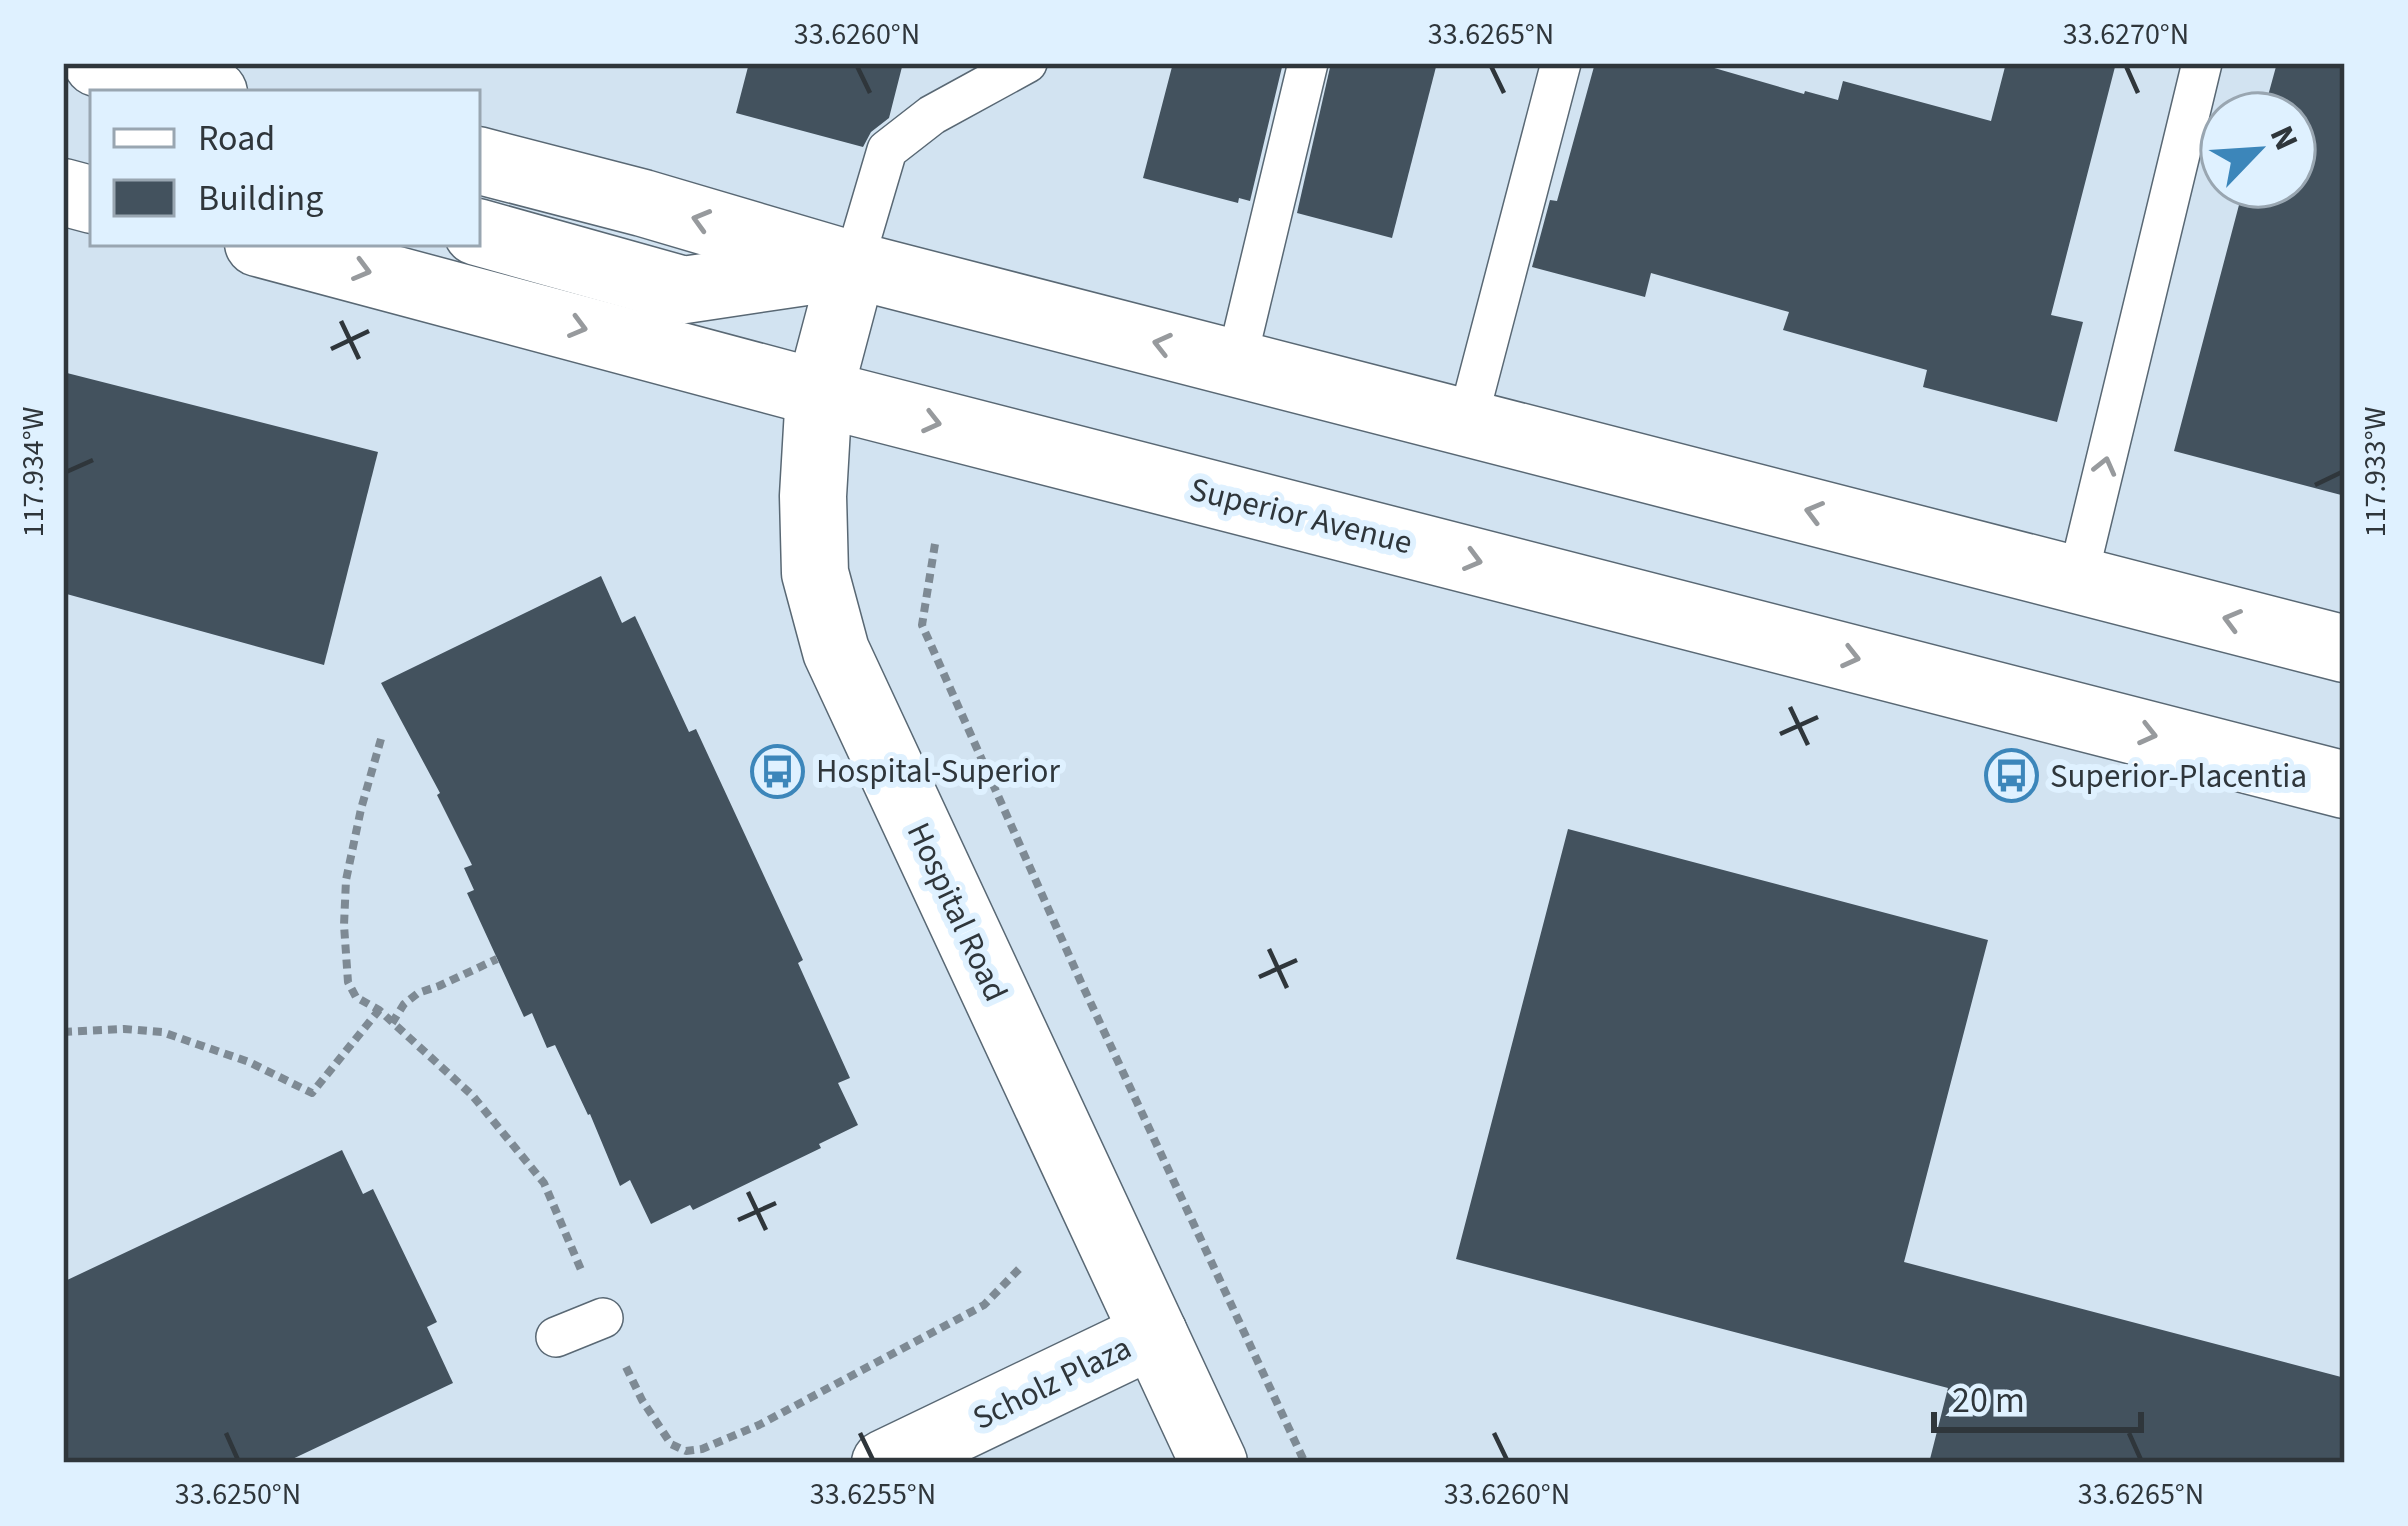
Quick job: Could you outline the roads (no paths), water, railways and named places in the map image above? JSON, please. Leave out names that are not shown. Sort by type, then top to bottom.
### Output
[{"type":"main road","points":[[97,63],[202,90]]},
{"type":"main road","points":[[480,161],[854,265],[2345,649]]},
{"type":"main road","points":[[480,233],[684,290],[854,265]]},
{"type":"main road","name":"Superior Avenue","points":[[269,246],[819,393],[2345,784]]},
{"type":"main road","name":"Hospital Road","points":[[854,265],[819,393],[813,496],[815,573],[836,651],[1214,1463]]},
{"type":"main road","name":"Scholz Plaza","points":[[885,1463],[1154,1334]]},
{"type":"lane","points":[[854,265],[887,150],[932,115],[1027,63]]},
{"type":"lane","points":[[1236,363],[1309,63]]},
{"type":"lane","points":[[1467,422],[1561,63]]},
{"type":"lane","points":[[2077,580],[2201,63]]},
{"type":"lane","points":[[556,1337],[603,1318]]},
{"type":"place","name":"Hospital-Superior","points":[[777,771]]},
{"type":"place","name":"Superior-Placentia","points":[[2011,776]]}]
